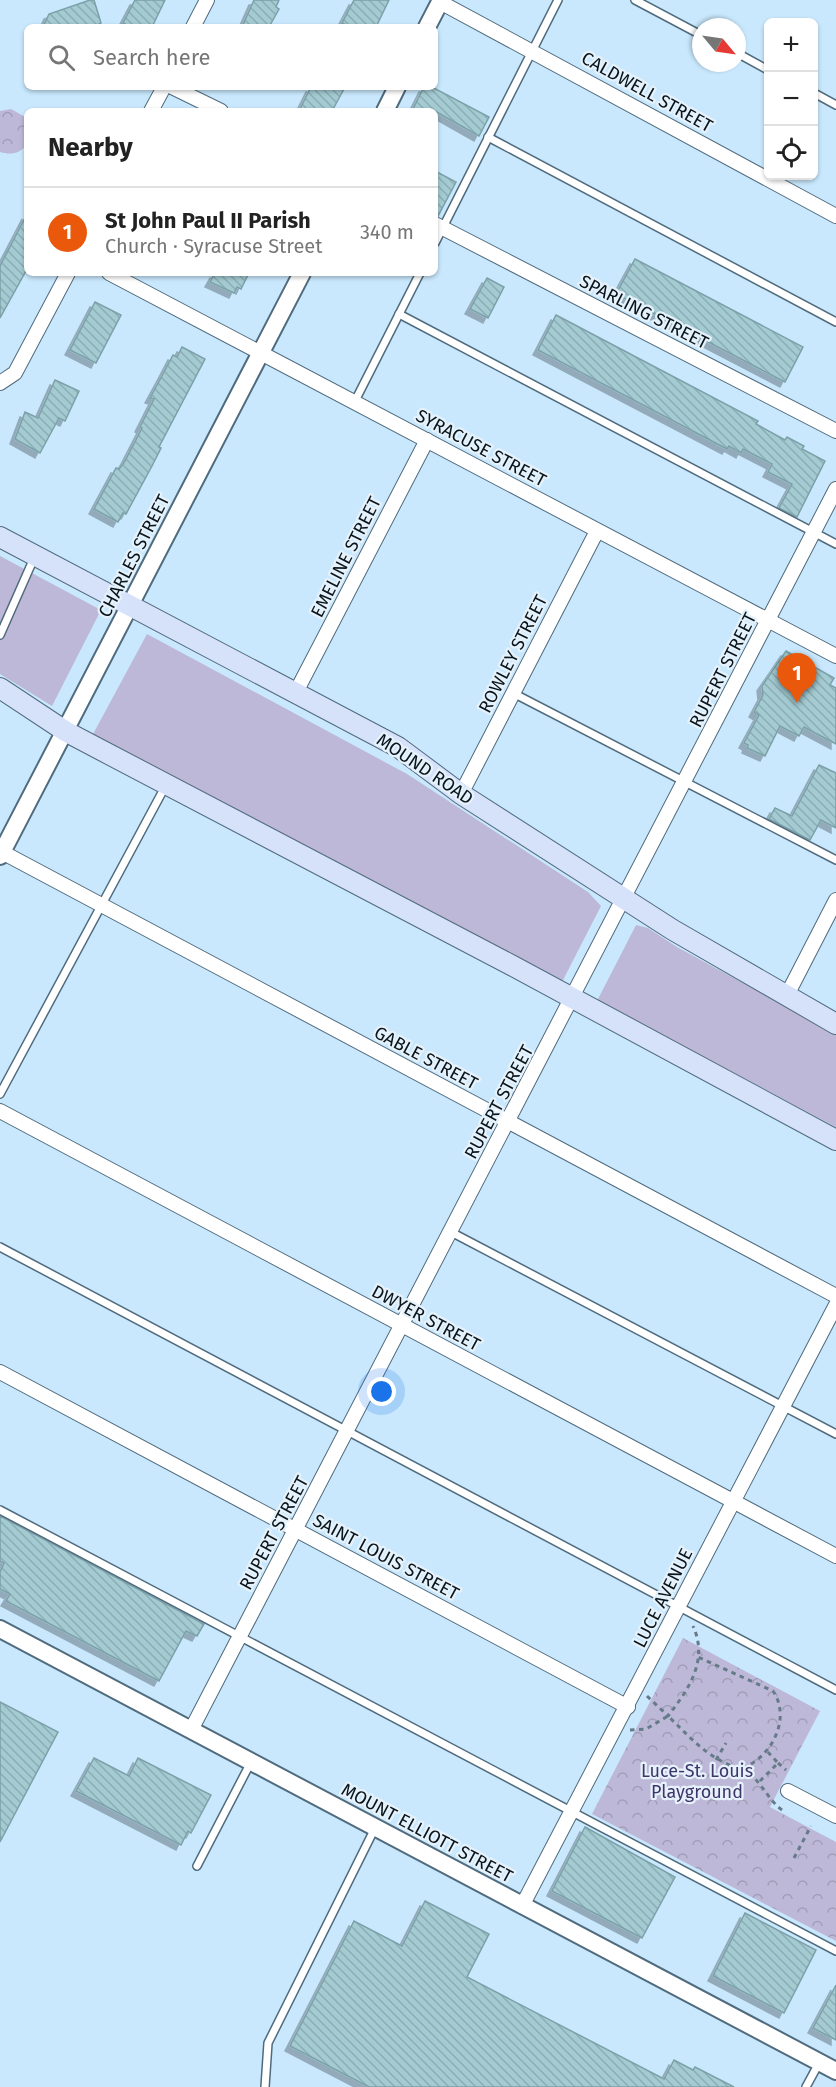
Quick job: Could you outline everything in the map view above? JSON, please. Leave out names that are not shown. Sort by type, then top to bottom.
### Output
[{"type":"main road","name":"MOUND ROAD","points":[[0,537],[130,608],[151,616],[398,747],[461,794],[625,899],[786,997],[836,1024]]},
{"type":"main road","points":[[0,688],[65,730],[574,998],[836,1140]]},
{"type":"street","points":[[195,24],[207,0]]},
{"type":"street","points":[[429,24],[441,1]]},
{"type":"street","name":"CALDWELL STREET","points":[[441,1],[836,216]]},
{"type":"street","points":[[153,108],[162,90]]},
{"type":"street","points":[[178,90],[215,108]]},
{"type":"street","points":[[386,108],[396,90]]},
{"type":"street","name":"SPARLING STREET","points":[[439,226],[836,432]]},
{"type":"street","points":[[0,383],[15,373],[66,276]]},
{"type":"street","name":"SYRACUSE STREET","points":[[115,276],[836,656]]},
{"type":"street","name":"CHARLES STREET","points":[[1,853],[300,276]]},
{"type":"street","name":"EMELINE STREET","points":[[296,692],[427,440]]},
{"type":"street","name":"RUPERT STREET","points":[[191,1730],[574,998],[836,489]]},
{"type":"street","name":"ROWLEY STREET","points":[[461,794],[597,531]]},
{"type":"street","name":"GABLE STREET","points":[[1,853],[836,1296]]},
{"type":"street","points":[[786,997],[836,900]]},
{"type":"street","name":"DWYER STREET","points":[[0,1111],[836,1556]]},
{"type":"street","name":"LUCE AVENUE","points":[[522,1906],[836,1305]]},
{"type":"street","name":"SAINT LOUIS STREET","points":[[0,1372],[628,1707]]},
{"type":"street","name":"MOUNT ELLIOTT STREET","points":[[0,1629],[836,2071]]},
{"type":"street","points":[[788,1791],[836,1816]]},
{"type":"lane","points":[[439,226],[488,137],[558,0]]},
{"type":"lane","points":[[635,0],[692,30]]},
{"type":"lane","points":[[746,59],[764,68]]},
{"type":"lane","points":[[818,96],[836,105]]},
{"type":"lane","points":[[488,137],[836,322]]},
{"type":"lane","points":[[355,401],[418,276]]},
{"type":"lane","points":[[399,314],[836,544]]},
{"type":"lane","points":[[0,635],[35,556]]},
{"type":"lane","points":[[513,693],[836,861]]},
{"type":"lane","points":[[0,1095],[167,784]]},
{"type":"lane","points":[[452,1232],[836,1434]]},
{"type":"lane","points":[[0,1247],[836,1690]]},
{"type":"lane","points":[[0,1510],[241,1635],[836,1951]]},
{"type":"lane","points":[[197,1866],[251,1762]]},
{"type":"lane","points":[[265,2087],[268,2043],[375,1828]]},
{"type":"lane","points":[[806,2087],[819,2062]]},
{"type":"path","points":[[629,1729],[646,1730],[668,1716],[694,1679],[698,1657],[695,1631],[690,1622]]},
{"type":"path","points":[[698,1657],[773,1691],[779,1700],[781,1718],[767,1751],[749,1766],[741,1769]]},
{"type":"path","points":[[652,1702],[692,1741],[716,1760],[741,1769],[760,1780],[768,1796],[782,1810]]},
{"type":"path","points":[[716,1760],[726,1743]]},
{"type":"path","points":[[767,1751],[786,1770]]},
{"type":"path","points":[[760,1780],[778,1763]]},
{"type":"path","points":[[794,1858],[812,1826]]},
{"type":"green space","points":[[11,109],[24,116],[24,148],[18,152],[0,152],[0,111]]},
{"type":"green space","points":[[0,556],[101,610],[52,706],[0,674]]},
{"type":"green space","points":[[147,634],[407,774],[588,892],[601,906],[562,982],[92,736]]},
{"type":"green space","points":[[636,925],[648,928],[677,947],[836,1034],[836,1127],[597,1001]]},
{"type":"green space","name":"Luce-St. Louis Playground","points":[[683,1638],[820,1711],[770,1807],[836,1842],[836,1941],[592,1814]]},
{"type":"building","points":[[94,0],[101,23],[44,24],[49,14]]},
{"type":"building","points":[[135,0],[165,0],[153,24],[123,23]]},
{"type":"building","points":[[254,0],[279,0],[276,7],[279,9],[271,24],[243,24]]},
{"type":"building","points":[[354,0],[389,0],[377,24],[342,23]]},
{"type":"building","points":[[310,90],[343,90],[334,108],[300,108]]},
{"type":"building","points":[[422,90],[438,90],[489,117],[479,136],[438,113],[438,108],[414,108]]},
{"type":"building","points":[[438,173],[456,182],[438,216]]},
{"type":"building","points":[[24,220],[24,274],[0,318],[0,266]]},
{"type":"building","points":[[635,259],[803,347],[785,382],[616,294]]},
{"type":"building","points":[[213,276],[248,276],[241,289],[237,287],[234,293],[210,282]]},
{"type":"building","points":[[487,278],[504,287],[488,318],[470,309]]},
{"type":"building","points":[[95,302],[121,315],[96,363],[70,350]]},
{"type":"building","points":[[556,315],[758,421],[756,424],[785,440],[787,437],[804,446],[802,449],[825,461],[797,517],[779,508],[792,484],[768,472],[772,464],[743,449],[741,453],[729,446],[727,449],[538,350]]},
{"type":"building","points":[[182,347],[205,359],[159,447],[161,448],[152,466],[126,514],[123,513],[118,522],[94,509],[116,468],[119,469],[125,461],[154,399],[150,398],[173,355],[177,357]]},
{"type":"building","points":[[55,380],[79,391],[65,421],[59,418],[40,453],[15,439],[25,412],[38,418]]},
{"type":"building","points":[[786,651],[834,678],[830,685],[836,688],[836,744],[804,727],[799,736],[780,726],[765,756],[747,748],[748,745],[744,743],[759,715],[754,712],[763,695],[762,686]]},
{"type":"building","points":[[819,765],[836,773],[836,828],[821,820],[810,840],[769,819],[775,808],[792,816]]},
{"type":"building","points":[[0,1516],[204,1624],[197,1636],[186,1631],[159,1681],[6,1601],[10,1594],[0,1589],[0,1572],[4,1563],[0,1561]]},
{"type":"building","points":[[0,1702],[58,1732],[0,1842]]},
{"type":"building","points":[[94,1758],[129,1776],[138,1758],[211,1795],[191,1833],[188,1831],[181,1845],[76,1791]]},
{"type":"building","points":[[585,1827],[675,1877],[642,1938],[552,1891]]},
{"type":"building","points":[[425,1901],[489,1934],[467,1977],[664,2079],[674,2060],[693,2070],[695,2067],[734,2087],[369,2087],[290,2046],[354,1921],[402,1946]]},
{"type":"building","points":[[745,1913],[816,1950],[784,2013],[713,1976]]},
{"type":"building","points":[[836,1985],[836,2040],[813,2028]]},
{"type":"place","name":"St John Paul II Parish","points":[[797,703]]}]
